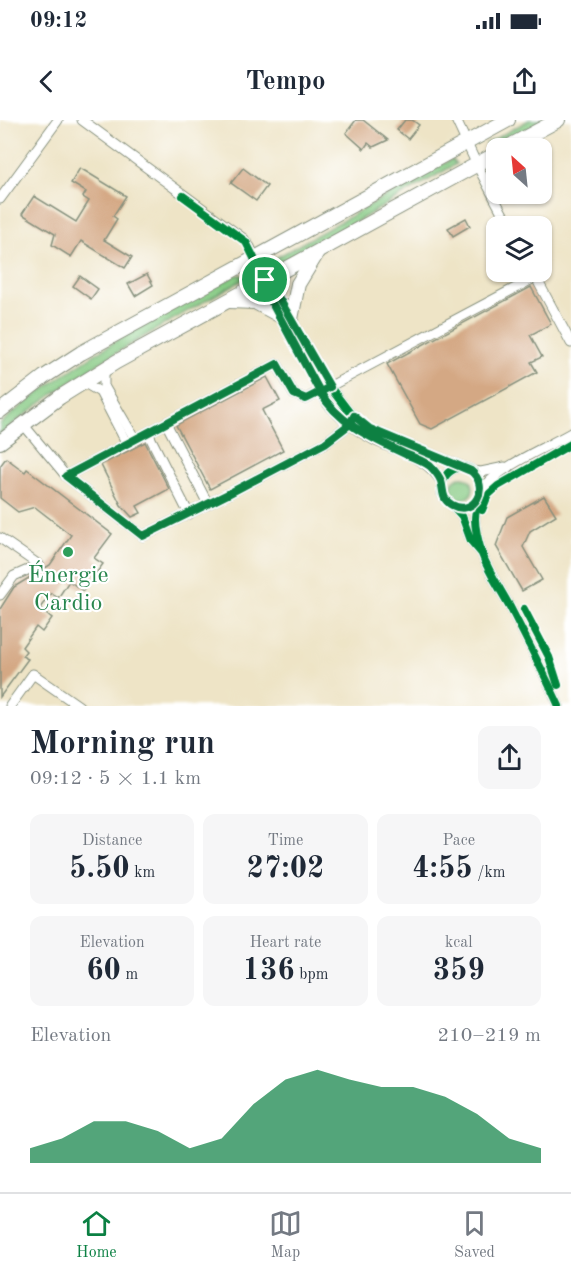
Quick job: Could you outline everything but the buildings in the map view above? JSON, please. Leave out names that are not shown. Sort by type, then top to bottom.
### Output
[{"type":"highway","points":[[0,411],[81,353],[508,120]]},
{"type":"highway","points":[[525,138],[558,120]]},
{"type":"highway","points":[[0,442],[82,382],[104,369],[486,160]]},
{"type":"highway","points":[[227,301],[255,302],[285,317],[298,284],[318,251]]},
{"type":"street","points":[[0,199],[58,120]]},
{"type":"street","points":[[82,120],[244,239],[265,280],[273,288],[320,392],[335,412],[370,429],[468,469],[481,472],[511,466]]},
{"type":"street","points":[[456,120],[504,216]]},
{"type":"street","points":[[66,476],[277,364],[294,394],[306,399],[520,282]]},
{"type":"street","points":[[539,282],[571,343]]},
{"type":"street","points":[[285,317],[352,420],[374,440],[428,465],[442,483]]},
{"type":"street","points":[[104,369],[104,386],[131,442]]},
{"type":"street","points":[[82,382],[100,392],[131,442]]},
{"type":"street","points":[[23,424],[66,476],[143,536],[325,443],[352,420]]},
{"type":"street","points":[[166,423],[208,504]]},
{"type":"street","points":[[148,433],[189,514]]},
{"type":"street","points":[[450,504],[468,506],[485,485],[511,466],[571,433]]},
{"type":"street","points":[[483,555],[475,519],[479,480],[468,469],[453,469],[444,477],[442,494],[462,516],[471,541],[483,555],[559,706]]},
{"type":"street","points":[[0,538],[39,565],[14,576],[0,595]]},
{"type":"street","points":[[0,699],[10,706],[33,674],[79,706]]},
{"type":"green space","points":[[529,120],[545,120],[512,138],[497,138]]},
{"type":"green space","points":[[452,159],[456,164],[344,229],[276,265],[274,260],[279,256]]},
{"type":"green space","points":[[236,275],[242,275],[244,279],[88,371],[28,412],[0,435],[0,424],[84,361],[175,307]]},
{"type":"green space","points":[[462,477],[470,480],[473,488],[470,496],[462,499],[454,496],[451,488],[454,480]]},
{"type":"cycle path","points":[[183,196],[246,242],[265,280],[273,288],[330,387],[349,412],[370,429],[466,468]]},
{"type":"cycle path","points":[[482,510],[488,495],[498,486],[571,444]]},
{"type":"cycle path","points":[[483,555],[471,541],[462,516],[442,494],[444,478],[454,469],[467,468],[473,471],[478,478],[480,493],[475,523],[477,537],[480,546],[481,550],[482,554],[559,706]]},
{"type":"cycle path","points":[[524,609],[549,657],[558,685]]},
{"type":"place","name":"Énergie Cardio","points":[[68,552]]},
{"type":"route","points":[[265,280],[265,290],[320,392],[306,399],[297,397],[277,364],[66,476],[143,536],[325,443],[350,424],[354,416],[370,429],[471,471],[476,475],[481,486],[474,503],[462,507],[450,504],[442,494],[442,483],[428,465],[374,440],[355,428],[350,424],[342,419],[335,412],[320,392],[330,387],[273,288],[265,280]]}]
